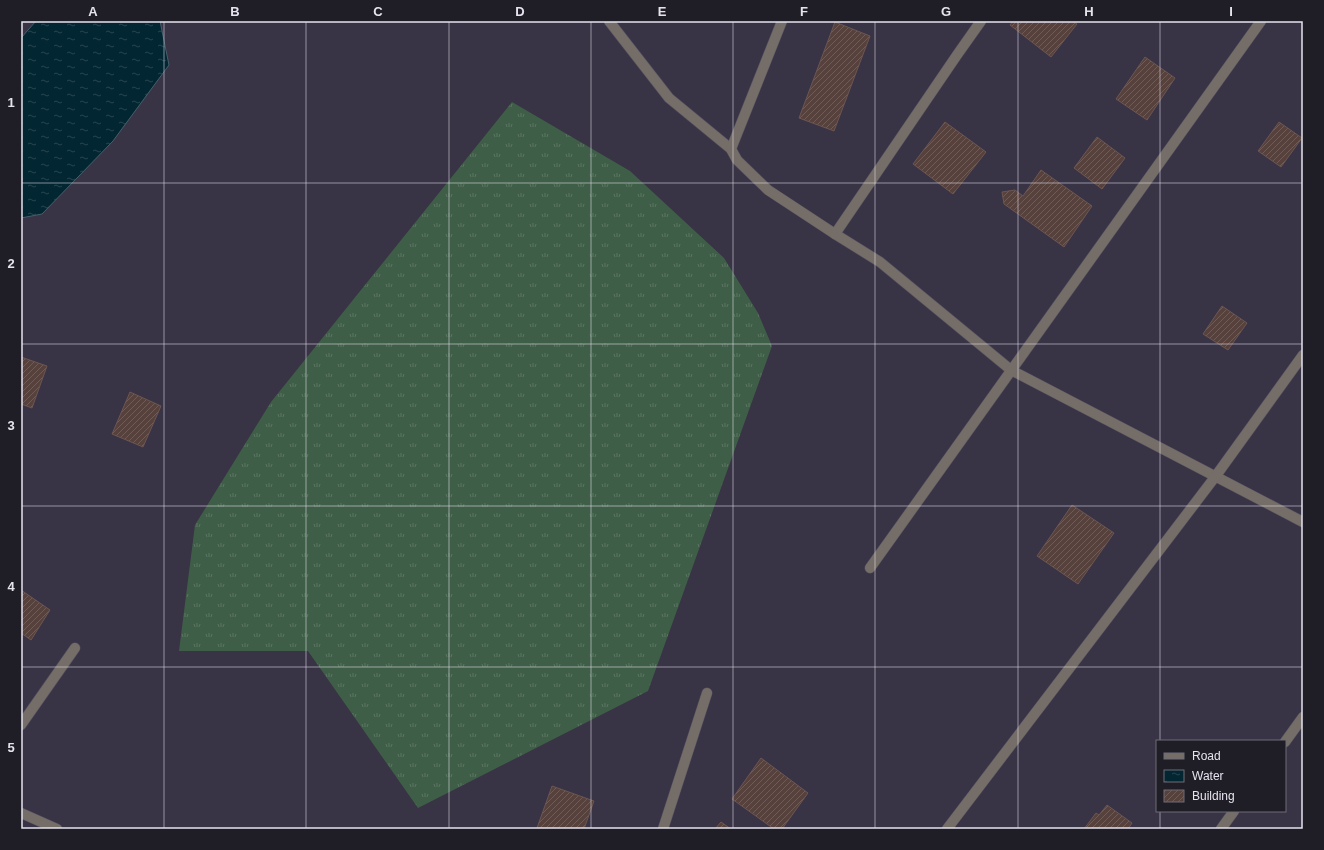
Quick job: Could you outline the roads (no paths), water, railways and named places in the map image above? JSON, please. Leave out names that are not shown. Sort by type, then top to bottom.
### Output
[{"type":"street","points":[[609,21],[669,98],[731,149],[737,160],[768,190],[880,262],[1011,370],[1303,522]]},
{"type":"street","points":[[731,149],[782,21]]},
{"type":"street","points":[[835,234],[981,21]]},
{"type":"street","points":[[870,568],[1261,21]]},
{"type":"street","points":[[947,829],[1215,477],[1303,354]]},
{"type":"street","points":[[21,725],[75,648]]},
{"type":"street","points":[[663,829],[707,693]]},
{"type":"street","points":[[1286,741],[1303,717]]},
{"type":"street","points":[[1221,829],[1233,812]]},
{"type":"street","points":[[21,814],[57,829]]},
{"type":"water","points":[[36,21],[160,21],[169,65],[113,141],[42,214],[21,218],[21,38]]}]
